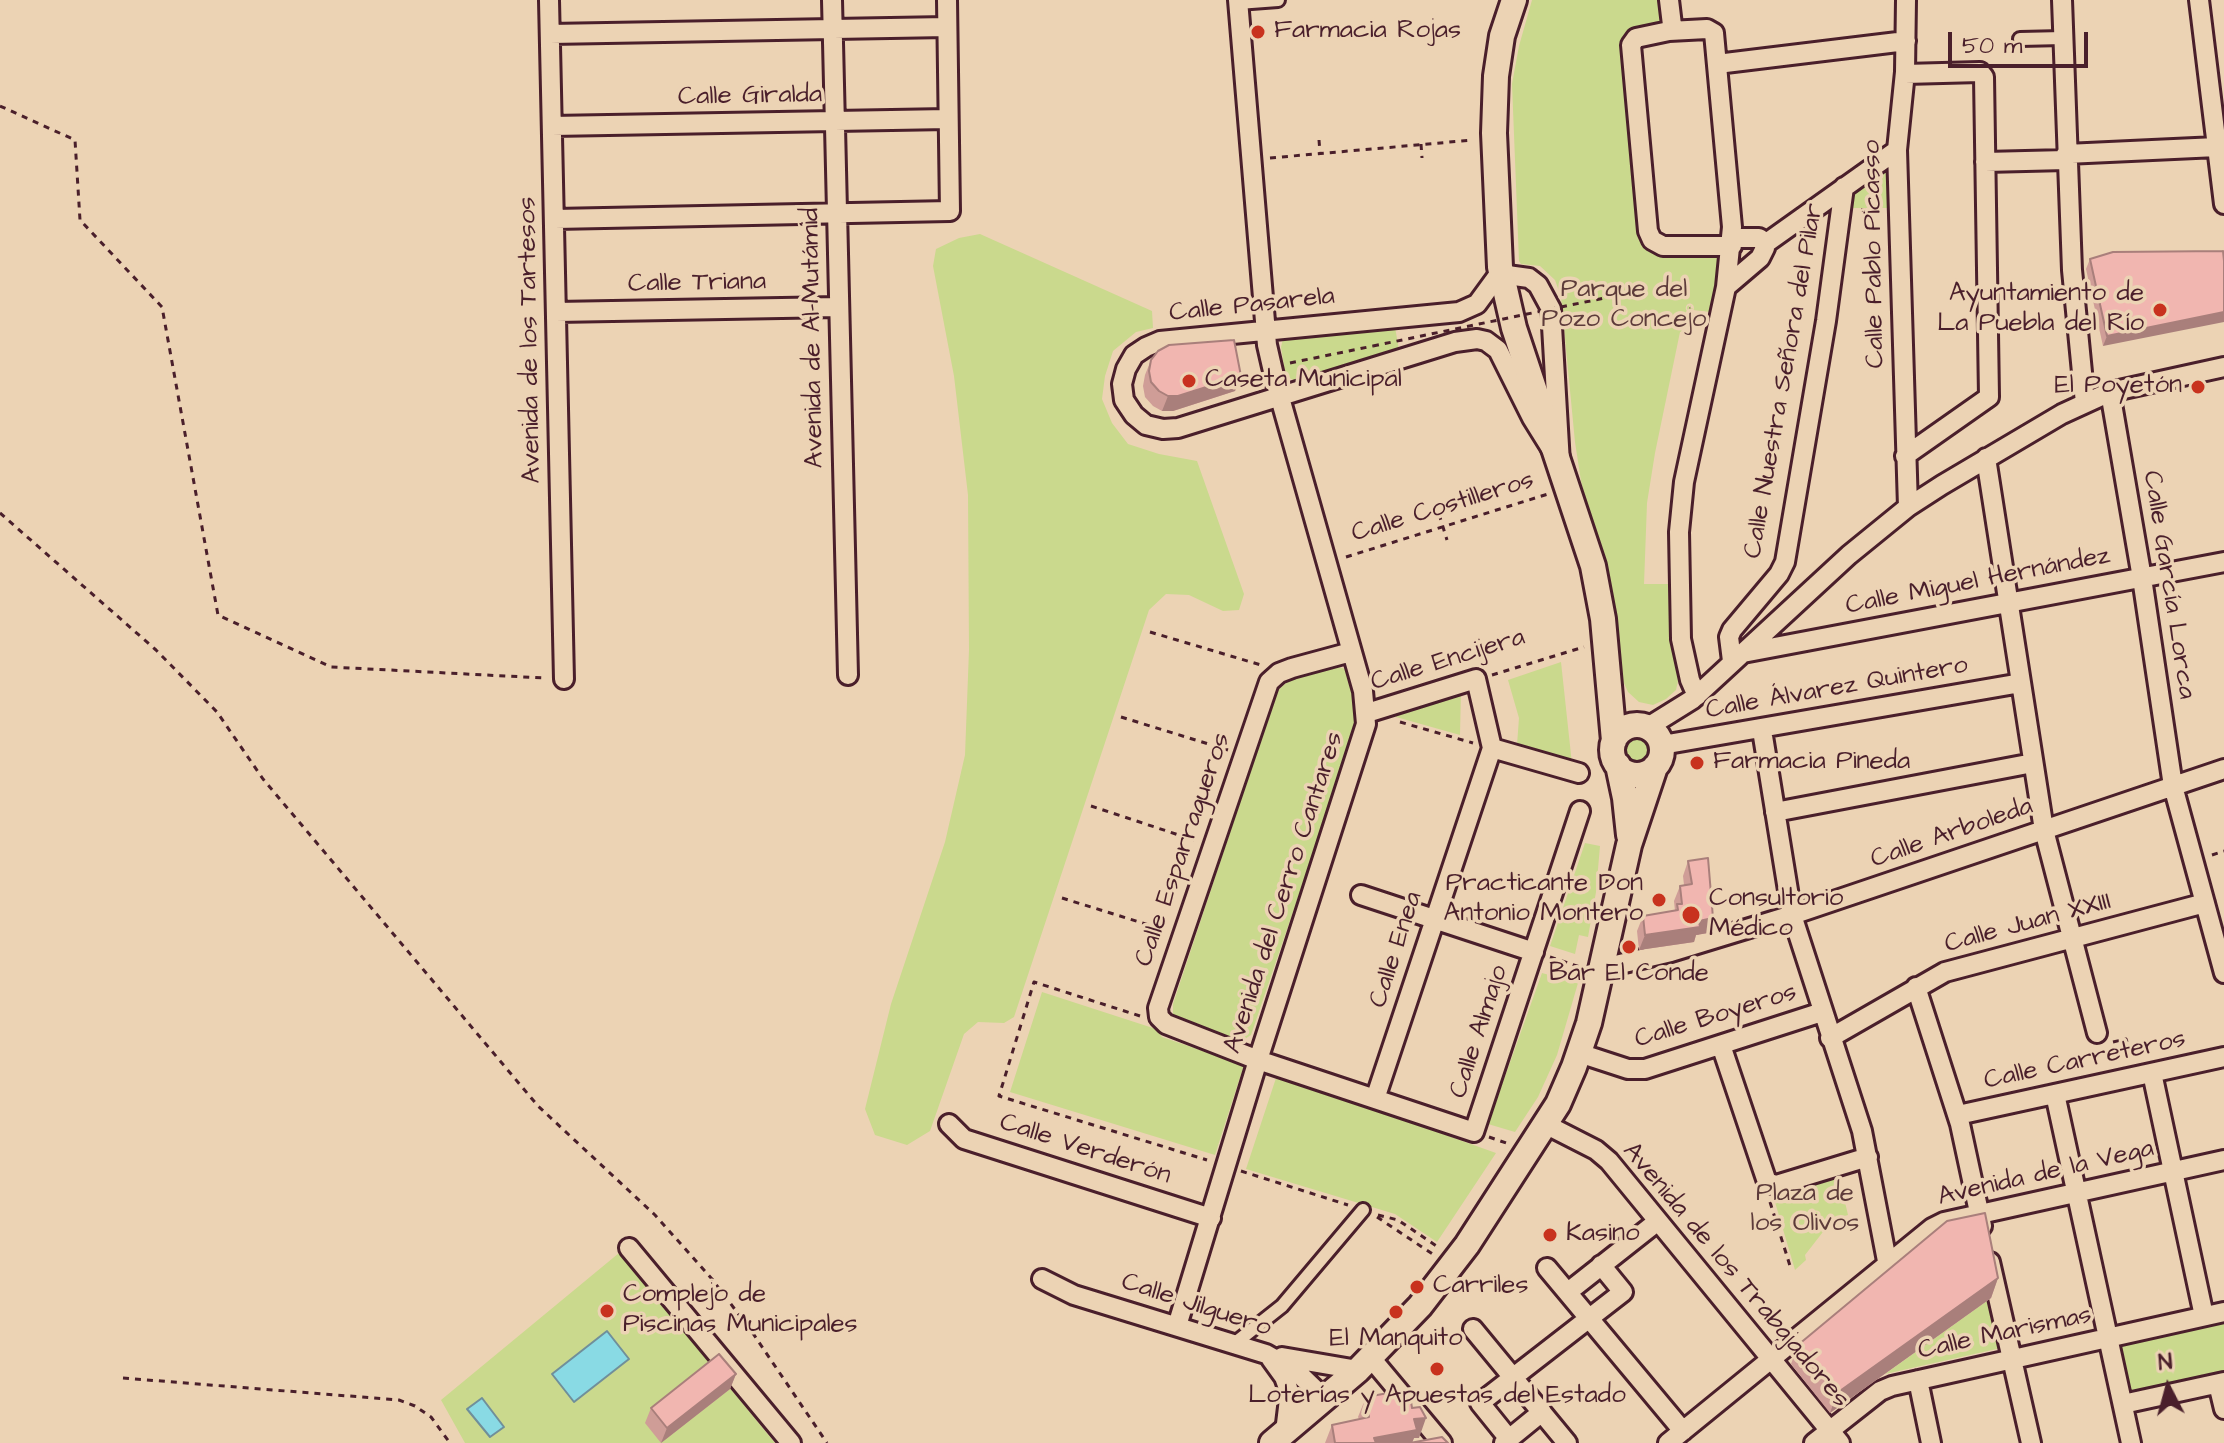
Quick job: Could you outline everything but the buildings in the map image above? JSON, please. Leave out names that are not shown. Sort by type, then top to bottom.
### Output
[{"type":"main road","points":[[1508,1],[1496,76],[1494,133],[1501,276],[1514,328],[1587,540],[1599,590],[1629,845]]},
{"type":"main road","points":[[1609,674],[1620,701],[1651,741],[1648,772],[1632,774],[1616,753]]},
{"type":"main road","points":[[1616,753],[1624,728],[1651,741]]},
{"type":"main road","points":[[1279,1438],[1365,1364],[1420,1306],[1453,1263],[1558,1104],[1579,1053],[1602,971],[1651,741]]},
{"type":"street","name":"Avenida de los Tartesos","points":[[549,0],[564,679]]},
{"type":"street","name":"Avenida de Al-Mutámid","points":[[832,0],[848,675]]},
{"type":"street","points":[[555,219],[950,211],[947,0]]},
{"type":"street","points":[[1238,1],[1278,0]]},
{"type":"street","points":[[1669,0],[1672,21],[1669,31]]},
{"type":"street","name":"Calle Pablo Picasso","points":[[1906,0],[1905,74],[1897,150],[1908,507]]},
{"type":"street","points":[[2062,0],[2072,270],[2085,403]]},
{"type":"street","points":[[2199,0],[2224,204]]},
{"type":"street","name":"Avenida del Cerro Cantares","points":[[1177,1326],[1258,1060],[1365,731],[1367,713],[1265,332],[1238,1]]},
{"type":"street","points":[[550,34],[947,27]]},
{"type":"street","points":[[1695,698],[1681,639],[1679,532],[1684,482],[1726,287],[1732,242],[1717,64],[1714,33],[1710,29],[1669,31],[1636,38],[1631,45],[1649,236],[1663,246],[1732,242],[1759,238],[1765,244]]},
{"type":"street","points":[[2020,39],[2063,38]]},
{"type":"street","points":[[1717,64],[1906,41]]},
{"type":"street","points":[[1905,74],[1983,74],[1989,397],[1905,456]]},
{"type":"street","name":"Calle Giralda","points":[[552,126],[948,119]]},
{"type":"street","points":[[1985,162],[2217,147]]},
{"type":"street","points":[[1726,287],[1764,254],[1765,244],[1897,150]]},
{"type":"street","name":"Calle Nuestra Señora del Pilar","points":[[1736,658],[1729,637],[1732,630],[1779,574],[1785,562],[1826,321],[1844,187]]},
{"type":"street","points":[[1485,295],[1490,250],[1497,228]]},
{"type":"street","points":[[1501,276],[1529,278],[1546,295],[1551,309],[1560,463]]},
{"type":"street","name":"Calle Pasarela","points":[[1501,276],[1469,309],[1459,312],[1176,338],[1146,347],[1134,355],[1126,369],[1122,384],[1124,400],[1134,415],[1146,425],[1163,429],[1196,423],[1455,342],[1477,339],[1486,341],[1498,350],[1537,427],[1560,463]]},
{"type":"street","name":"Calle Triana","points":[[556,312],[838,307]]},
{"type":"street","points":[[1651,741],[1837,565],[1908,507],[1986,458],[2085,403],[2110,392],[2224,367]]},
{"type":"street","name":"Calle García Lorca","points":[[2110,392],[2173,786],[2224,973]]},
{"type":"street","points":[[1986,458],[2044,830],[2097,1033]]},
{"type":"street","name":"Calle Miguel Hernández","points":[[1736,658],[2010,601],[2224,562]]},
{"type":"street","name":"Calle Esparragueros","points":[[1159,1017],[1158,1008],[1269,682],[1279,673],[1292,668],[1351,652]]},
{"type":"street","points":[[1476,679],[1492,748],[1579,773]]},
{"type":"street","name":"Calle Encijera","points":[[1367,713],[1476,679]]},
{"type":"street","name":"Calle Álvarez Quintero","points":[[1651,741],[1762,730],[2021,683]]},
{"type":"street","points":[[1762,730],[1792,915],[1862,1131],[1887,1261]]},
{"type":"street","name":"Calle Enea","points":[[1375,1099],[1492,748]]},
{"type":"street","points":[[1775,812],[2033,763]]},
{"type":"street","name":"Calle Arboleda","points":[[1602,971],[1792,915],[2224,769]]},
{"type":"street","name":"Calle Almajo","points":[[1474,1132],[1580,811]]},
{"type":"street","points":[[1361,895],[1534,952]]},
{"type":"street","name":"Calle Juan XXIII","points":[[1830,1038],[1916,987],[1958,967],[2205,903]]},
{"type":"street","points":[[1916,987],[1958,1115],[2031,1443]]},
{"type":"street","name":"Calle Boyeros","points":[[1579,1053],[1637,1070],[1822,1012]]},
{"type":"street","points":[[1159,1017],[1166,1024],[1258,1060],[1474,1132]]},
{"type":"street","points":[[1721,1045],[1769,1184],[1868,1157]]},
{"type":"street","name":"Calle Carreteros","points":[[1958,1115],[2224,1057]]},
{"type":"street","points":[[2152,1073],[2204,1316]]},
{"type":"street","points":[[2055,1094],[2131,1443]]},
{"type":"street","name":"Calle Verderón","points":[[949,1124],[964,1139],[1211,1218]]},
{"type":"street","name":"Avenida de los Trabajadores","points":[[1545,1124],[1603,1155],[1834,1437]]},
{"type":"street","name":"Avenida de la Vega","points":[[1676,1437],[1887,1261],[1932,1228],[1979,1214],[2224,1160]]},
{"type":"street","points":[[1234,1344],[1282,1306],[1363,1210]]},
{"type":"street","points":[[1568,1292],[1658,1221]]},
{"type":"street","points":[[629,1248],[791,1443]]},
{"type":"street","points":[[1542,1412],[1507,1441],[1480,1403],[1623,1292],[1601,1265]]},
{"type":"street","points":[[1547,1268],[1589,1318],[1676,1437]]},
{"type":"street","name":"Calle Jilguero","points":[[1042,1279],[1065,1292],[1266,1354],[1296,1371],[1325,1399]]},
{"type":"street","name":"Calle Marismas","points":[[1814,1443],[1834,1437],[1880,1391],[2224,1312]]},
{"type":"street","points":[[1473,1329],[1567,1443]]},
{"type":"street","points":[[1266,1354],[1365,1364],[1442,1443]]},
{"type":"street","points":[[1266,1354],[1284,1377],[1288,1388],[1289,1399],[1279,1438]]},
{"type":"street","points":[[1918,1380],[1931,1443]]},
{"type":"street","points":[[2123,1404],[2221,1383],[2224,1409]]},
{"type":"path","points":[[0,106],[75,140],[80,220],[162,307],[218,615],[331,667],[564,679]]},
{"type":"path","points":[[1319,140],[1320,153]]},
{"type":"path","points":[[1250,159],[1456,141]]},
{"type":"path","points":[[1421,144],[1422,158]]},
{"type":"path","points":[[1841,210],[1899,209]]},
{"type":"path","points":[[1272,367],[1643,290]]},
{"type":"path","name":"Calle Costilleros","points":[[1327,563],[1569,488]]},
{"type":"path","points":[[0,513],[156,650],[217,712],[263,779],[538,1106],[655,1215],[712,1279],[827,1443]]},
{"type":"path","points":[[1439,514],[1447,540]]},
{"type":"path","points":[[1150,632],[1262,665]]},
{"type":"path","name":"Calle Encijera","points":[[1476,679],[1570,652]]},
{"type":"path","name":"Calle Encijera","points":[[1367,713],[1492,748]]},
{"type":"path","points":[[1121,717],[1243,755]]},
{"type":"path","points":[[1091,806],[1213,846]]},
{"type":"path","points":[[1062,898],[1183,935]]},
{"type":"path","points":[[1534,952],[1602,971]]},
{"type":"path","points":[[1159,1017],[1131,1014],[1034,982],[999,1096],[1363,1210]]},
{"type":"path","points":[[1474,1132],[1528,1150]]},
{"type":"path","points":[[1769,1184],[1767,1193],[1791,1269]]},
{"type":"path","points":[[1371,1213],[1398,1220],[1453,1263],[1371,1213]]},
{"type":"path","points":[[123,1378],[399,1400],[431,1417],[450,1443]]},
{"type":"green space","name":"Parque del Pozo Concejo","points":[[1532,0],[1659,0],[1662,23],[1631,28],[1622,45],[1645,244],[1652,251],[1661,253],[1711,254],[1718,257],[1721,264],[1710,312],[1693,310],[1690,323],[1686,323],[1685,331],[1680,332],[1647,503],[1644,584],[1669,584],[1678,681],[1676,690],[1653,705],[1639,702],[1628,692],[1622,679],[1612,605],[1581,481],[1561,297],[1555,280],[1540,266],[1521,264],[1519,261],[1512,84]]},
{"type":"green space","points":[[1887,168],[1890,170],[1892,208],[1846,208],[1849,194]]},
{"type":"green space","points":[[980,234],[1152,311],[1153,328],[1136,332],[1113,351],[1102,399],[1112,423],[1128,444],[1197,461],[1244,594],[1239,610],[1223,611],[1189,595],[1166,594],[1149,610],[1014,1017],[1004,1023],[978,1022],[964,1034],[930,1131],[907,1145],[875,1135],[865,1109],[891,1004],[945,842],[965,755],[969,650],[968,495],[954,376],[933,266],[936,249],[959,238]]},
{"type":"green space","points":[[1395,327],[1399,350],[1298,381],[1285,373],[1281,347],[1283,339],[1290,335]]},
{"type":"green space","points":[[1561,662],[1572,764],[1517,745],[1519,718],[1508,680]]},
{"type":"green space","points":[[1338,667],[1346,669],[1352,680],[1359,718],[1251,1035],[1240,1042],[1177,1021],[1173,1018],[1173,1004],[1277,691],[1292,678]]},
{"type":"green space","points":[[1461,689],[1460,735],[1396,717],[1397,709]]},
{"type":"green space","points":[[1637,734],[1648,739],[1653,750],[1648,761],[1637,766],[1626,761],[1621,750],[1626,739]]},
{"type":"green space","points":[[1585,843],[1600,846],[1596,892],[1588,937],[1579,935],[1575,954],[1550,946]]},
{"type":"green space","points":[[1542,973],[1578,983],[1557,1055],[1538,1097],[1515,1132],[1488,1124]]},
{"type":"green space","points":[[1042,992],[1156,1029],[1162,1037],[1244,1065],[1215,1155],[1010,1092]]},
{"type":"green space","points":[[1277,1075],[1496,1153],[1437,1242],[1395,1214],[1246,1169]]},
{"type":"green space","name":"Plaza de los Olivos","points":[[1838,1172],[1848,1215],[1833,1219],[1805,1255],[1806,1260],[1795,1270],[1772,1192]]},
{"type":"green space","name":"Complejo de Piscinas Municipales","points":[[619,1253],[775,1443],[465,1443],[441,1400]]},
{"type":"green space","points":[[1991,1298],[2001,1348],[1885,1374]]},
{"type":"green space","points":[[2224,1318],[2224,1376],[2128,1397],[2116,1342]]},
{"type":"water","points":[[607,1331],[629,1359],[574,1402],[552,1374]]},
{"type":"water","points":[[482,1398],[504,1427],[490,1437],[467,1409]]},
{"type":"place","name":"Farmacia Rojas","points":[[1258,32]]},
{"type":"place","name":"Ayuntamiento de La Puebla del Río","points":[[2160,310]]},
{"type":"place","name":"Caseta Municipal","points":[[1189,381]]},
{"type":"place","name":"El Poyetón","points":[[2198,387]]},
{"type":"place","name":"Farmacia Pineda","points":[[1697,763]]},
{"type":"place","name":"Practicante Don Antonio Montero","points":[[1659,900]]},
{"type":"place","name":"Consultorio Médico","points":[[1691,915]]},
{"type":"place","name":"Bar El Conde","points":[[1629,947]]},
{"type":"place","name":"Kasino","points":[[1550,1235]]},
{"type":"place","name":"Carriles","points":[[1417,1287]]},
{"type":"place","name":"Complejo de Piscinas Municipales","points":[[607,1311]]},
{"type":"place","name":"El Manquito","points":[[1396,1312]]},
{"type":"place","name":"Loterías y Apuestas del Estado","points":[[1437,1369]]}]
